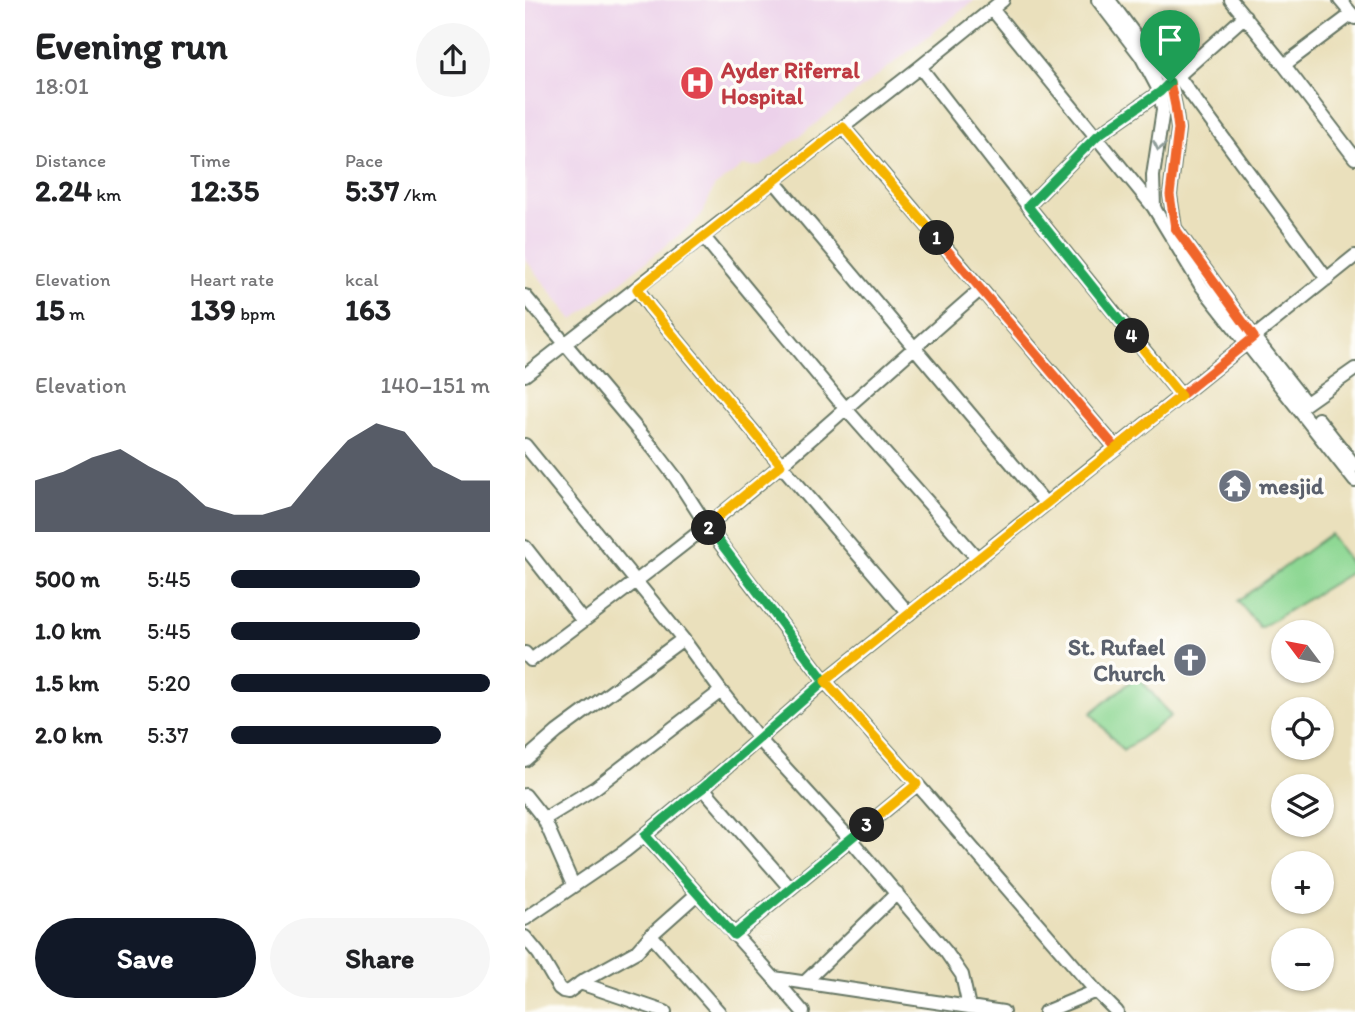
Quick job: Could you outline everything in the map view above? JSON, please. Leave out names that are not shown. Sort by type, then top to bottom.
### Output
[{"type":"street","points":[[525,375],[1003,0]]},
{"type":"street","points":[[1098,0],[1140,56],[1160,92],[1163,110],[1153,176],[1154,208],[1175,228],[1250,340]]},
{"type":"street","points":[[1109,0],[1174,79],[1327,279]]},
{"type":"street","points":[[1231,0],[1355,158]]},
{"type":"street","points":[[1284,65],[1353,16],[1340,0]]},
{"type":"street","points":[[992,9],[1154,208],[1200,284],[1350,459],[1355,481]]},
{"type":"street","points":[[1028,206],[1097,136],[1160,92],[1245,16]]},
{"type":"street","points":[[920,67],[1181,396]]},
{"type":"street","points":[[1174,79],[1178,129],[1170,195],[1175,228]]},
{"type":"street","points":[[843,127],[1116,448]]},
{"type":"street","points":[[773,180],[1046,504]]},
{"type":"street","points":[[703,236],[845,408],[978,559]]},
{"type":"street","points":[[525,919],[625,851],[703,788],[825,681],[1355,256]]},
{"type":"street","points":[[637,289],[781,465],[909,614]]},
{"type":"street","points":[[525,653],[531,660],[707,526],[781,465],[981,289]]},
{"type":"street","points":[[525,296],[653,448],[707,526],[825,681],[1117,1012]]},
{"type":"street","points":[[1302,406],[1355,369]]},
{"type":"street","points":[[525,445],[683,639],[759,739],[850,839],[946,953],[962,975],[969,1007]]},
{"type":"street","points":[[525,547],[583,621]]},
{"type":"street","points":[[525,760],[557,732],[683,639]]},
{"type":"street","points":[[544,819],[595,788],[720,691]]},
{"type":"street","points":[[734,935],[917,784]]},
{"type":"street","points":[[703,788],[790,888]]},
{"type":"street","points":[[525,795],[544,819],[573,885]]},
{"type":"street","points":[[645,835],[803,1012]]},
{"type":"street","points":[[805,982],[897,893]]},
{"type":"street","points":[[525,937],[539,954],[559,988],[568,992],[637,951],[697,894]]},
{"type":"street","points":[[651,935],[719,1012]]},
{"type":"street","points":[[774,978],[1003,1012]]},
{"type":"street","points":[[580,984],[665,1012]]},
{"type":"street","points":[[1045,1012],[1096,991]]},
{"type":"shaded area","name":"Ayder Riferral Hospital","points":[[525,0],[975,0],[761,166],[743,166],[714,187],[703,213],[693,224],[573,320],[525,259]]},
{"type":"green space","points":[[1330,534],[1355,570],[1260,628],[1238,601]]},
{"type":"green space","points":[[1138,676],[1171,716],[1123,751],[1091,713]]},
{"type":"place","name":"Ayder Riferral Hospital","points":[[697,83]]},
{"type":"place","name":"mesjid","points":[[1235,486]]},
{"type":"place","name":"St. Rufael Church","points":[[1190,660]]},
{"type":"route","points":[[1170,82],[1097,136],[1028,206],[1181,396],[825,681],[917,784],[734,935],[645,835],[825,681],[707,526],[781,465],[637,289],[843,127],[1116,448],[1181,396],[1254,337],[1175,228],[1170,195],[1178,129],[1170,82]]}]
